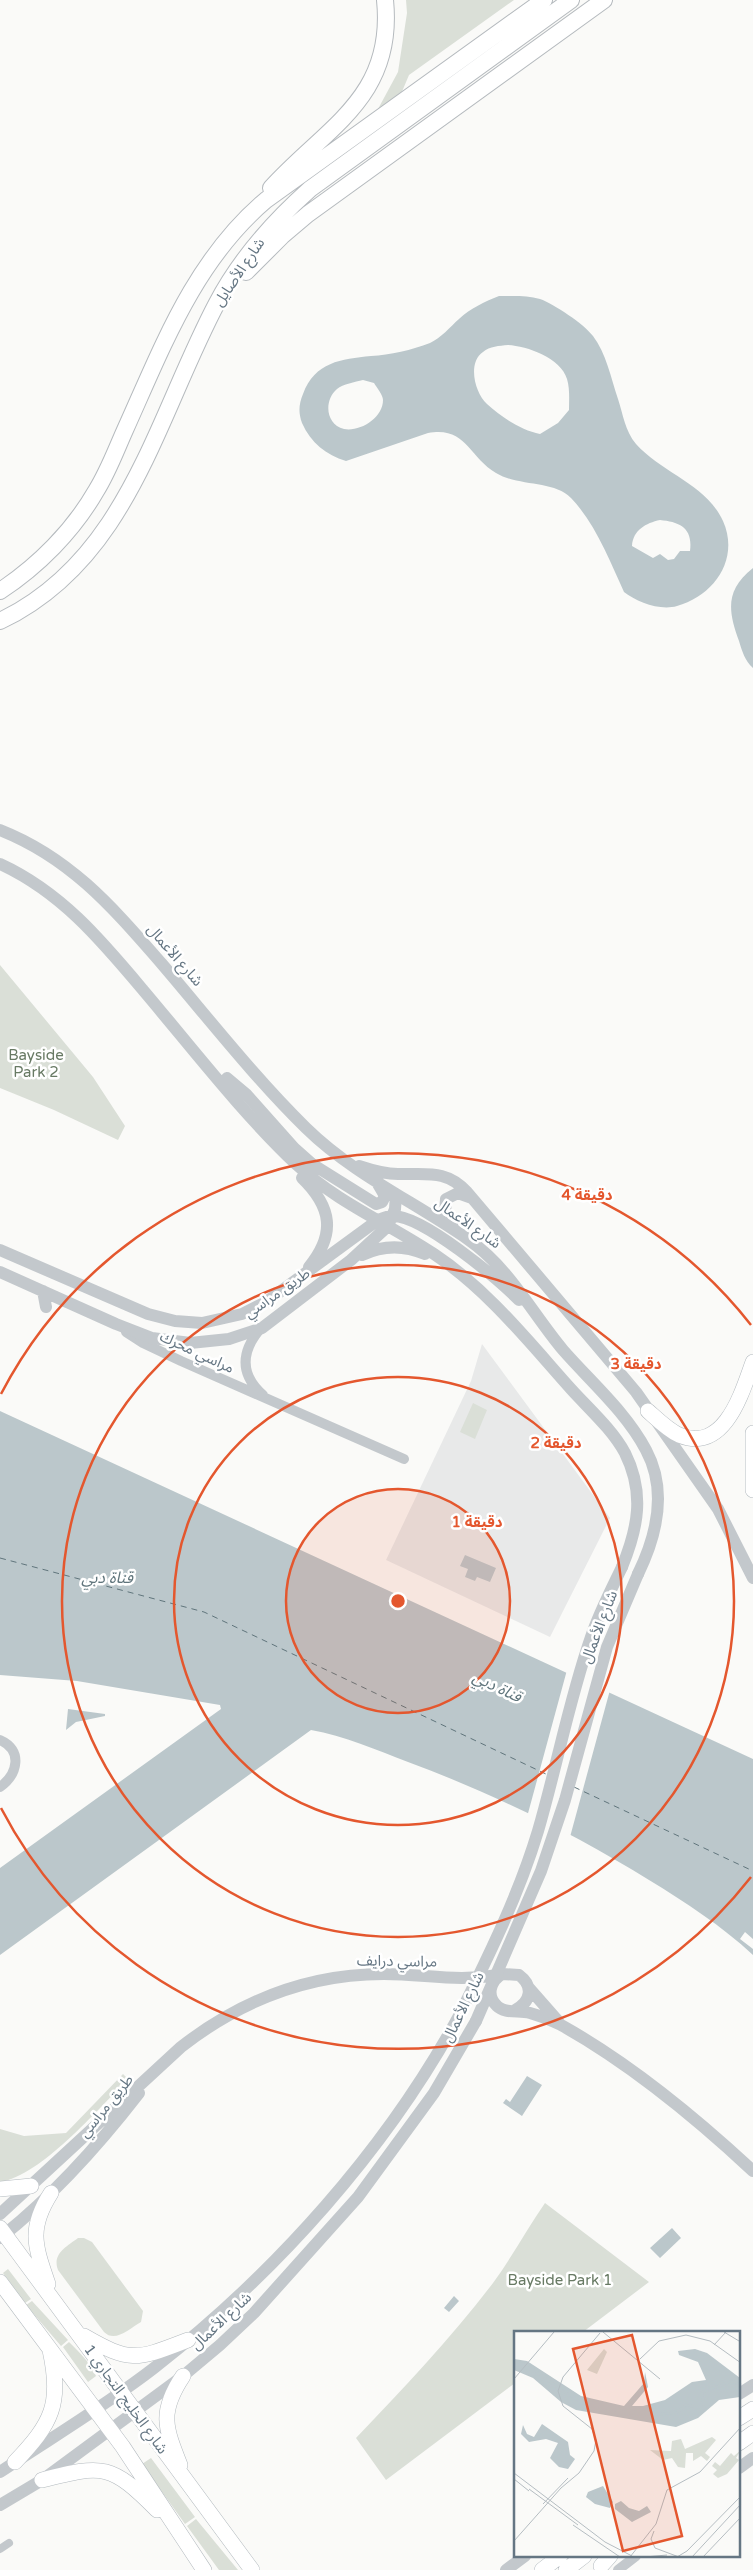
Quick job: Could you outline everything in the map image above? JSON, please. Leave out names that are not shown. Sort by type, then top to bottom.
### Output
[{"type":"main road","points":[[251,213],[262,197],[284,174],[348,116],[365,91],[382,48],[386,18],[385,0]]},
{"type":"main road","name":"شارع الأصايل","points":[[0,591],[20,576],[62,538],[96,492],[186,299],[223,243],[251,213],[544,0]]},
{"type":"main road","name":"شارع الأصايل","points":[[0,621],[40,599],[82,560],[120,509],[217,302],[258,241],[310,190],[571,0]]},
{"type":"main road","points":[[217,302],[269,247],[308,214],[604,0]]},
{"type":"main road","points":[[648,1411],[679,1435],[702,1437],[710,1434],[731,1416],[753,1362]]},
{"type":"main road","points":[[753,1432],[753,1490]]},
{"type":"main road","points":[[0,2189],[31,2186]]},
{"type":"main road","points":[[51,2192],[38,2216],[35,2235],[36,2250],[52,2298]]},
{"type":"main road","name":"شارع الخليج التجاري 1","points":[[2,2233],[79,2333],[188,2485],[252,2570]]},
{"type":"main road","name":"شارع الخليج التجاري 1","points":[[0,2282],[110,2429],[204,2570]]},
{"type":"main road","points":[[0,2297],[22,2311]]},
{"type":"main road","points":[[79,2333],[112,2352],[135,2357],[151,2354],[188,2340]]},
{"type":"main road","points":[[15,2462],[44,2427],[53,2406],[56,2382],[48,2344]]},
{"type":"main road","points":[[183,2376],[168,2403],[167,2425],[188,2485]]},
{"type":"main road","points":[[740,2417],[753,2408]]},
{"type":"main road","points":[[42,2480],[82,2470],[104,2470],[115,2473],[133,2486],[175,2528]]},
{"type":"main road","points":[[542,2570],[557,2558]]},
{"type":"main road","points":[[566,2570],[581,2558]]},
{"type":"street","points":[[0,585],[20,576]]},
{"type":"street","points":[[0,631],[40,599]]},
{"type":"street","name":"شارع الأعمال","points":[[0,830],[52,856],[84,880],[107,901],[280,1101],[336,1155],[458,1233],[482,1250],[503,1270],[521,1293],[536,1318],[630,1426],[650,1458],[656,1479],[658,1514],[652,1544],[606,1652],[565,1800],[541,1871],[476,2020],[434,2093],[358,2198],[254,2313],[220,2346],[183,2376],[42,2480],[0,2504]]},
{"type":"street","name":"شارع الأعمال","points":[[0,864],[40,886],[82,921],[241,1104],[307,1173],[386,1221],[452,1266],[502,1311],[612,1434],[625,1454],[638,1495],[638,1517],[633,1540],[596,1623],[581,1668],[551,1786],[524,1874],[497,1937],[461,2012],[418,2085],[342,2187],[249,2285],[188,2340],[121,2392],[0,2472]]},
{"type":"street","points":[[204,1062],[246,1094],[294,1148],[312,1164],[372,1203],[379,1204],[384,1199],[385,1192],[375,1181]]},
{"type":"street","points":[[241,1104],[277,1153],[317,1193],[325,1207],[328,1223],[323,1247],[300,1279]]},
{"type":"street","points":[[336,1155],[365,1168],[386,1173],[440,1174],[455,1181],[472,1198],[602,1350],[648,1411],[723,1518],[753,1578]]},
{"type":"street","points":[[458,1233],[445,1213],[444,1204],[454,1194],[463,1194],[472,1198]]},
{"type":"street","points":[[386,1221],[396,1195]]},
{"type":"street","points":[[386,1221],[404,1218],[437,1236],[472,1260],[506,1287],[536,1318]]},
{"type":"street","name":"طريق مراسي","points":[[0,1272],[152,1338],[190,1343],[229,1339],[262,1328],[351,1260],[386,1221]]},
{"type":"street","name":"طريق مراسي","points":[[0,1250],[148,1314],[188,1323],[216,1321],[242,1314],[266,1302],[386,1221]]},
{"type":"street","points":[[351,1260],[374,1250],[400,1247],[417,1250],[452,1266]]},
{"type":"street","points":[[43,1291],[46,1307]]},
{"type":"street","name":"مراسي محرك","points":[[116,1324],[152,1348],[404,1459]]},
{"type":"street","name":"مراسي محرك","points":[[262,1328],[248,1346],[244,1365],[251,1383],[269,1401]]},
{"type":"street","points":[[0,1740],[11,1748],[16,1764],[13,1775],[0,1787]]},
{"type":"street","points":[[563,2026],[519,1975],[513,1973],[502,1974],[491,1986],[492,2001],[502,2009],[540,2016],[563,2026],[675,2104],[753,2171]]},
{"type":"street","name":"مراسي درايف","points":[[152,2074],[181,2047],[213,2024],[248,2004],[286,1989],[324,1979],[364,1974],[404,1974],[458,1980],[502,1974]]},
{"type":"street","name":"مراسي درايف","points":[[458,1980],[477,1988],[492,2001]]},
{"type":"street","points":[[515,2010],[526,2002],[529,1988]]},
{"type":"street","name":"طريق مراسي","points":[[0,2214],[152,2074]]},
{"type":"street","name":"طريق مراسي","points":[[2,2233],[51,2192],[132,2103],[152,2074]]},
{"type":"street","points":[[740,2393],[753,2385]]},
{"type":"street","points":[[740,2467],[753,2458]]},
{"type":"street","points":[[0,2549],[9,2543]]},
{"type":"street","points":[[506,2570],[522,2558]]},
{"type":"street","points":[[618,2570],[633,2558]]},
{"type":"shaded area","points":[[482,1344],[610,1518],[550,1637],[386,1560],[471,1381]]},
{"type":"green space","points":[[406,0],[514,0],[409,75],[401,94],[378,109],[398,72],[407,13]]},
{"type":"green space","name":"Bayside Park 2","points":[[0,965],[93,1077],[125,1126],[118,1140],[54,1110],[0,1088]]},
{"type":"green space","points":[[473,1403],[487,1410],[475,1439],[460,1432]]},
{"type":"green space","points":[[123,2074],[128,2079],[51,2155],[16,2177],[0,2182],[0,2129],[24,2136],[66,2133]]},
{"type":"green space","name":"Bayside Park 1","points":[[545,2203],[649,2282],[584,2331],[514,2331],[514,2384],[386,2480],[356,2438],[427,2362],[461,2323],[500,2273]]},
{"type":"green space","points":[[78,2238],[84,2238],[92,2242],[143,2311],[141,2322],[122,2334],[113,2336],[104,2332],[58,2270],[57,2260],[61,2251]]},
{"type":"green space","points":[[8,2269],[31,2299],[25,2303],[3,2273]]},
{"type":"green space","points":[[32,2301],[68,2340],[61,2346],[26,2305]]},
{"type":"green space","points":[[69,2342],[94,2371],[96,2376],[88,2382],[63,2347]]},
{"type":"green space","points":[[151,2458],[195,2517],[185,2524],[142,2464]]},
{"type":"green space","points":[[196,2519],[238,2570],[219,2570],[187,2526]]},
{"type":"water","points":[[499,296],[540,299],[553,305],[589,331],[598,343],[605,358],[632,439],[658,463],[706,497],[715,508],[723,521],[728,549],[726,562],[720,574],[702,594],[690,601],[670,607],[649,605],[629,596],[624,592],[595,531],[571,498],[555,488],[515,480],[496,473],[479,459],[466,444],[451,434],[441,432],[428,433],[346,461],[326,452],[310,437],[302,423],[300,405],[308,383],[322,369],[339,361],[393,353],[430,343],[468,312]],"holes":[[[508,345],[524,348],[551,359],[564,372],[567,379],[569,410],[558,423],[540,434],[519,426],[499,414],[487,404],[476,386],[474,370],[478,357],[489,349]],[[363,380],[374,383],[383,398],[382,407],[375,418],[357,428],[344,429],[338,426],[333,422],[328,411],[328,405],[333,394],[337,389],[346,384]],[[655,521],[674,522],[684,528],[689,537],[690,551],[680,551],[674,559],[668,560],[660,554],[653,558],[632,546],[633,540],[641,528]]]},
{"type":"water","points":[[753,568],[753,668],[743,652],[735,630],[731,602],[737,584]]},
{"type":"water","name":"قناة دبي","points":[[0,1411],[753,1759],[753,1955],[716,1924],[676,1897],[591,1846],[532,1815],[439,1774],[360,1744],[311,1730],[0,1955],[0,1868],[221,1709],[220,1705],[77,1681],[0,1675]]},
{"type":"water","points":[[465,1555],[496,1568],[490,1582],[477,1577],[475,1581],[465,1577],[468,1569],[460,1566]]},
{"type":"water","points":[[68,1709],[105,1714],[105,1716],[76,1722],[66,1730]]},
{"type":"water","points":[[527,2076],[542,2085],[522,2116],[503,2103],[506,2099],[510,2102]]},
{"type":"water","points":[[672,2228],[681,2238],[660,2258],[650,2248]]},
{"type":"water","points":[[454,2296],[459,2301],[449,2312],[444,2308]]},
{"type":"pier","points":[[567,1670],[610,1690],[570,1837],[527,1817]]},
{"type":"pier","points":[[745,1932],[753,1939],[753,1949],[740,1939]]},
{"type":"ferry route","points":[[0,1558],[204,1612],[548,1775]]},
{"type":"ferry route","points":[[574,1787],[753,1871]]}]
